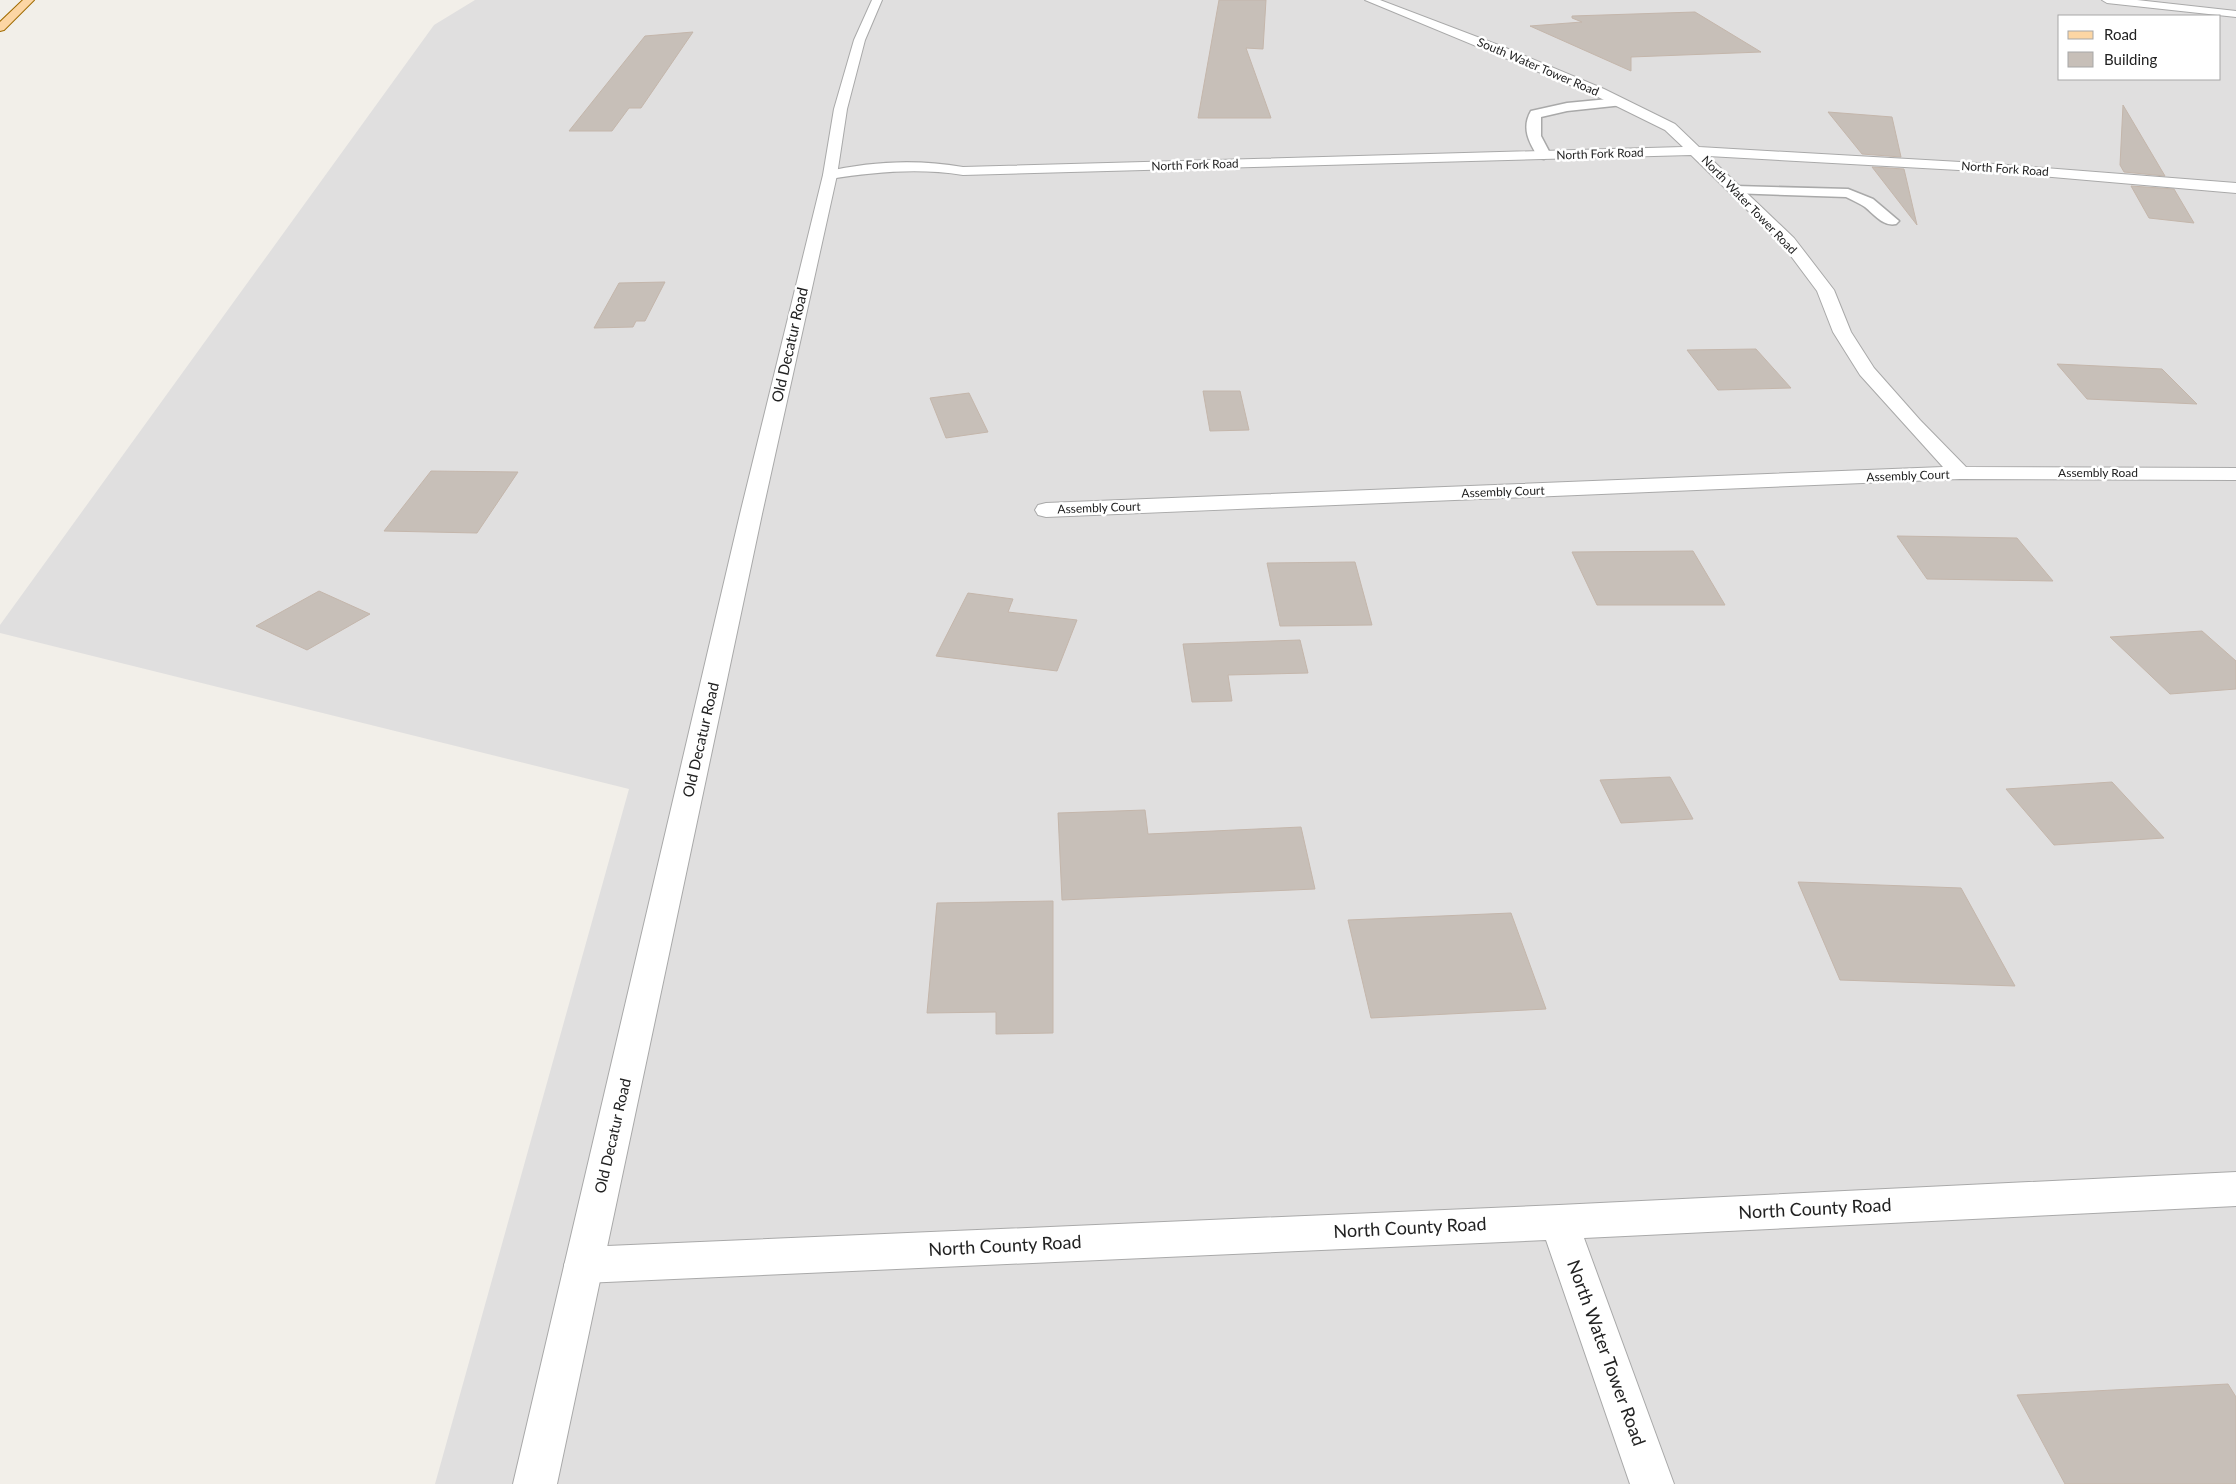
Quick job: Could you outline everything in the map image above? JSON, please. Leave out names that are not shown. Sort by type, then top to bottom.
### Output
[{"type":"main road","points":[[0,28],[29,0]]},
{"type":"street","name":"Old Decatur Road","points":[[535,1484],[751,514],[830,175],[837,124],[859,39],[876,0]]},
{"type":"street","name":"South Water Tower Road","points":[[1370,0],[1497,49],[1619,102],[1670,127],[1697,151]]},
{"type":"street","points":[[2107,0],[2236,14]]},
{"type":"street","name":"North Fork Road","points":[[830,175],[868,181],[954,177],[964,171],[1697,151],[1995,168],[2236,188]]},
{"type":"street","name":"North Water Tower Road","points":[[1697,151],[1788,241],[1825,290],[1842,332],[1867,370],[1913,424],[1960,473]]},
{"type":"street","name":"Assembly Road","points":[[1960,473],[2236,474]]},
{"type":"street","name":"Assembly Court","points":[[1046,510],[1960,473]]},
{"type":"street","name":"North County Road","points":[[584,1265],[1559,1222],[2236,1189]]},
{"type":"street","name":"North Water Tower Road","points":[[1559,1222],[1652,1484]]},
{"type":"lane","points":[[1544,155],[1534,139],[1533,121],[1536,114],[1567,107],[1619,102]]},
{"type":"lane","points":[[1736,190],[1848,193],[1868,202],[1891,221]]},
{"type":"shaded area","points":[[475,0],[2236,0],[2236,1484],[435,1484],[629,789],[0,633],[0,625],[434,25]]},
{"type":"building","points":[[1219,0],[1266,0],[1263,49],[1246,48],[1271,118],[1198,118]]},
{"type":"building","points":[[1695,12],[1761,52],[1631,57],[1631,71],[1530,26],[1582,22],[1572,18],[1572,16]]},
{"type":"building","points":[[693,32],[641,108],[629,108],[612,131],[569,131],[645,36]]},
{"type":"building","points":[[2123,105],[2165,176],[2124,172],[2120,165]]},
{"type":"building","points":[[1828,112],[1892,117],[1901,157],[1862,154]]},
{"type":"building","points":[[1872,167],[1904,169],[1917,225]]},
{"type":"building","points":[[2131,186],[2174,189],[2194,223],[2149,218]]},
{"type":"building","points":[[665,282],[645,321],[636,321],[633,327],[594,328],[619,283]]},
{"type":"building","points":[[1756,349],[1791,388],[1718,390],[1687,350]]},
{"type":"building","points":[[2057,364],[2162,369],[2197,404],[2087,399]]},
{"type":"building","points":[[1203,391],[1240,391],[1249,430],[1210,431]]},
{"type":"building","points":[[969,393],[988,432],[946,438],[930,398]]},
{"type":"building","points":[[431,471],[518,472],[477,533],[384,531]]},
{"type":"building","points":[[1897,536],[2017,538],[2053,581],[1927,579]]},
{"type":"building","points":[[1693,551],[1725,605],[1597,605],[1572,552]]},
{"type":"building","points":[[1355,562],[1372,625],[1280,626],[1267,563]]},
{"type":"building","points":[[319,591],[370,614],[307,650],[256,626]]},
{"type":"building","points":[[968,593],[1013,599],[1008,612],[1077,620],[1057,671],[936,656]]},
{"type":"building","points":[[2202,631],[2236,661],[2236,689],[2170,694],[2110,637]]},
{"type":"building","points":[[1300,640],[1308,673],[1228,675],[1232,701],[1192,702],[1183,644]]},
{"type":"building","points":[[1670,777],[1693,819],[1621,823],[1600,780]]},
{"type":"building","points":[[2112,782],[2164,838],[2054,845],[2006,789]]},
{"type":"building","points":[[1145,810],[1148,834],[1301,827],[1315,889],[1062,900],[1058,813]]},
{"type":"building","points":[[1798,882],[1961,888],[2015,986],[1840,980]]},
{"type":"building","points":[[1053,901],[1053,1033],[996,1034],[996,1012],[927,1013],[937,903]]},
{"type":"building","points":[[1511,913],[1546,1009],[1371,1018],[1348,920]]},
{"type":"building","points":[[2228,1384],[2236,1397],[2236,1484],[2065,1484],[2017,1395]]}]
